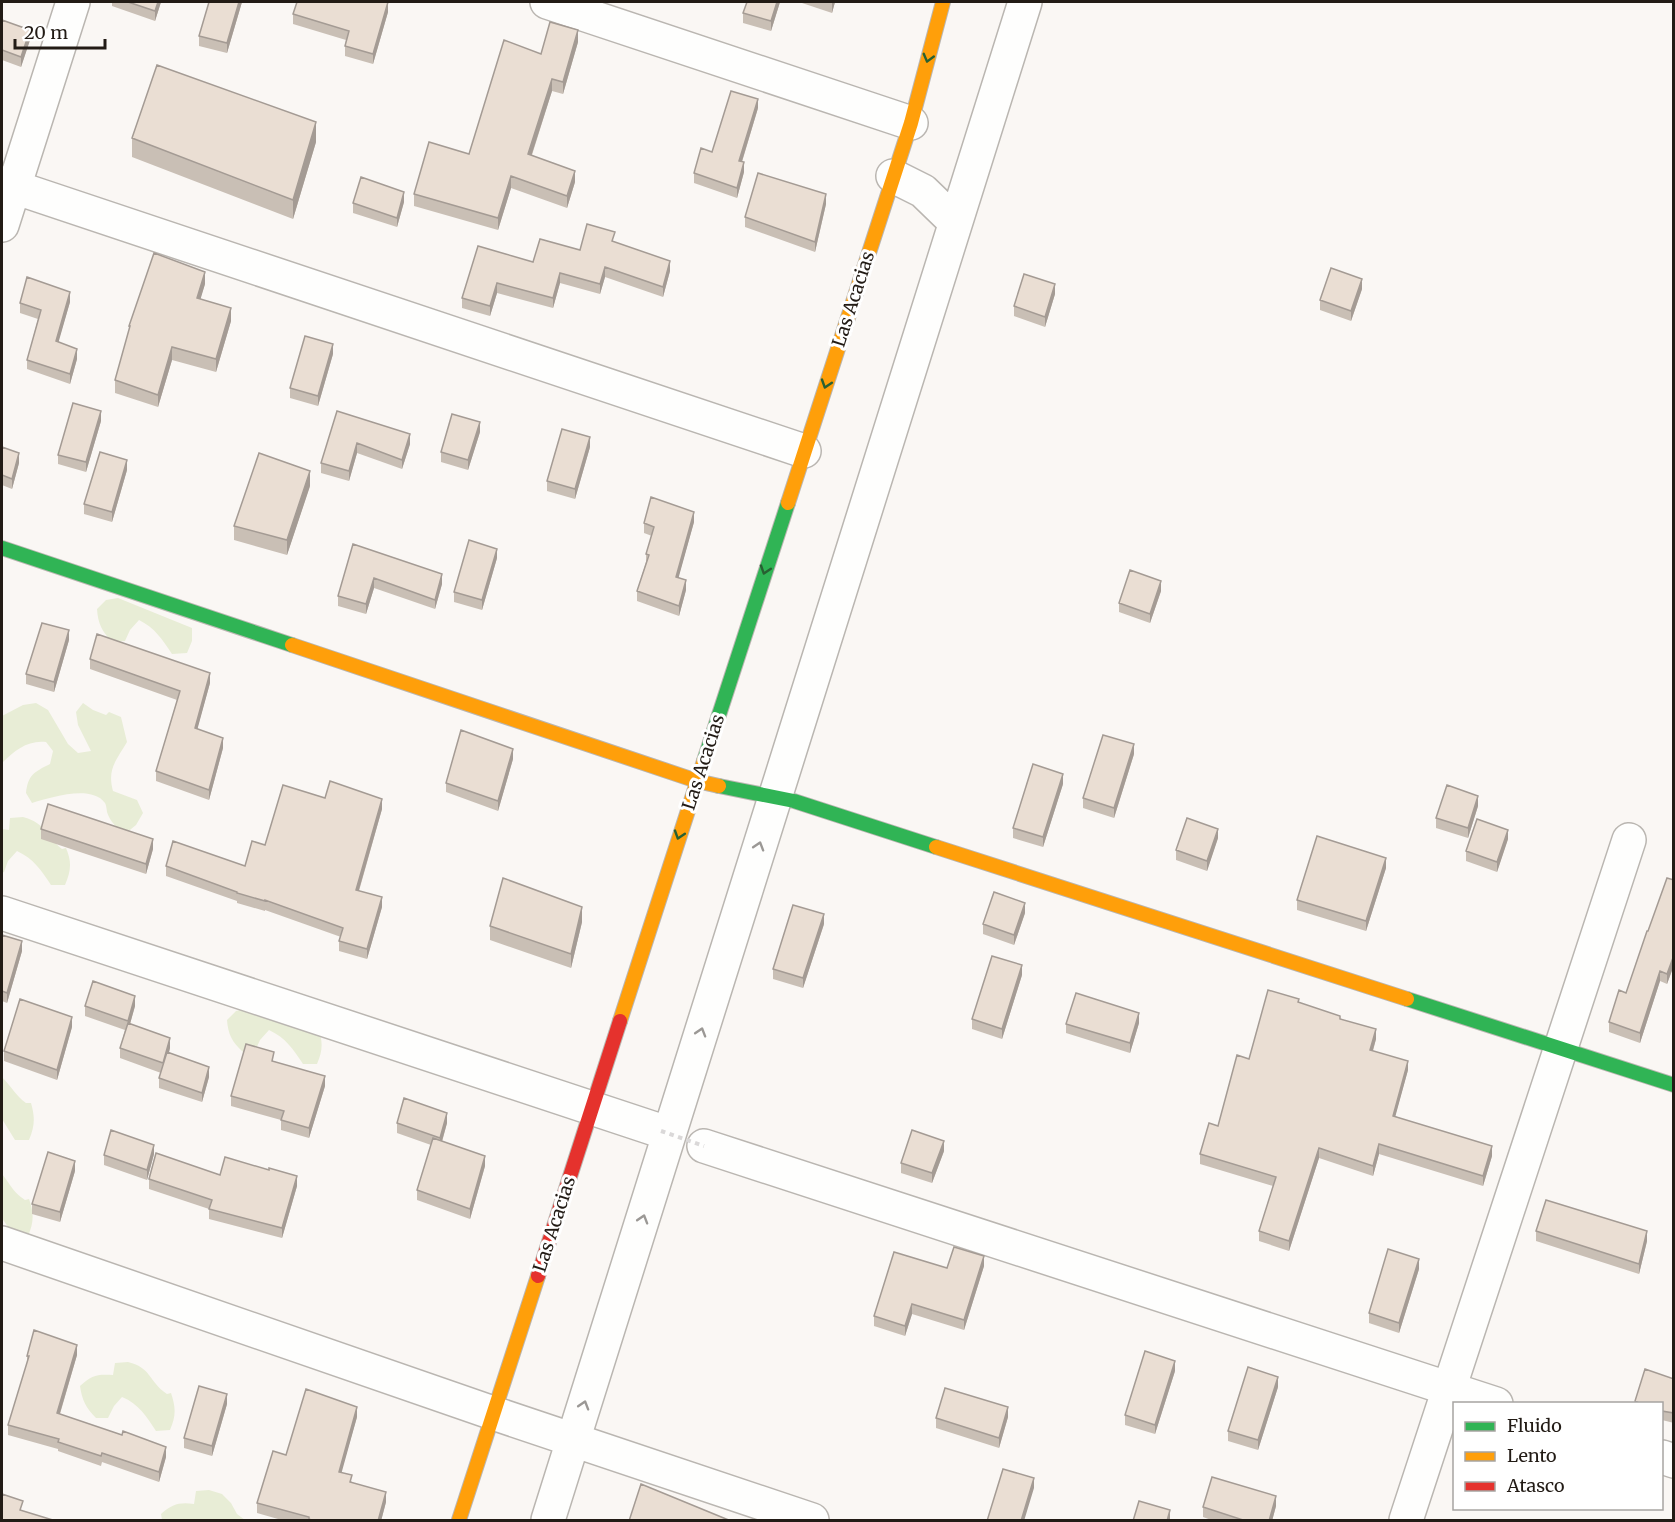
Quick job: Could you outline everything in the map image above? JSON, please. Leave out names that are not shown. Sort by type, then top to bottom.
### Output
[{"type":"street","points":[[2,225],[8,185],[73,2]]},
{"type":"street","points":[[547,2],[911,123]]},
{"type":"street","name":"Las Acacias","points":[[459,1521],[911,123],[943,2]]},
{"type":"street","points":[[548,1521],[1025,2]]},
{"type":"street","points":[[893,176],[923,191],[955,222]]},
{"type":"street","points":[[8,185],[804,451]]},
{"type":"street","points":[[2,548],[697,781],[794,801],[1674,1084]]},
{"type":"street","points":[[1406,1521],[1629,840]]},
{"type":"street","points":[[2,913],[661,1131]]},
{"type":"street","points":[[704,1146],[1490,1402]]},
{"type":"street","points":[[2,1243],[812,1521]]},
{"type":"path","points":[[661,1131],[704,1146]]},
{"type":"green space","points":[[118,598],[192,628],[192,641],[187,653],[172,654],[154,630],[139,620],[130,630],[125,641],[112,642],[101,627],[97,609],[106,600]]},
{"type":"green space","points":[[36,703],[48,710],[68,744],[78,753],[91,751],[78,725],[76,712],[83,703],[106,715],[109,712],[121,717],[127,742],[116,760],[111,783],[113,791],[137,800],[143,813],[136,825],[125,834],[110,819],[105,803],[99,797],[90,794],[70,794],[32,803],[26,793],[28,782],[36,772],[50,764],[53,751],[46,742],[22,747],[2,763],[2,716],[23,705]]},
{"type":"green space","points":[[23,817],[37,823],[56,844],[62,849],[66,848],[70,867],[65,885],[51,885],[33,861],[17,851],[8,861],[2,873],[2,829],[9,830],[10,818]]},
{"type":"green space","points":[[248,1008],[318,1027],[322,1046],[317,1064],[303,1064],[285,1040],[269,1030],[260,1040],[255,1051],[243,1052],[231,1038],[227,1020],[236,1011]]},
{"type":"green space","points":[[2,1077],[22,1100],[31,1103],[34,1122],[29,1140],[15,1140],[2,1119]]},
{"type":"green space","points":[[2,1174],[17,1194],[25,1200],[29,1199],[33,1218],[28,1236],[14,1236],[2,1218]]},
{"type":"green space","points":[[128,1362],[142,1368],[161,1389],[167,1394],[171,1393],[175,1412],[170,1430],[156,1431],[138,1407],[122,1397],[108,1418],[96,1418],[87,1407],[80,1386],[95,1376],[113,1375],[115,1363]]},
{"type":"green space","points":[[209,1490],[222,1494],[237,1514],[245,1520],[162,1520],[161,1514],[169,1508],[180,1504],[194,1504],[196,1491]]},
{"type":"building","points":[[128,2],[158,2],[155,11]]},
{"type":"building","points":[[209,2],[239,2],[227,43],[199,36]]},
{"type":"building","points":[[297,2],[388,2],[373,54],[345,46],[349,31],[293,14]]},
{"type":"building","points":[[747,2],[777,2],[771,21],[743,13]]},
{"type":"building","points":[[2,20],[30,30],[21,57],[2,50]]},
{"type":"building","points":[[550,22],[578,30],[563,82],[552,79],[528,154],[575,171],[567,196],[511,176],[498,218],[414,194],[429,142],[469,154],[504,40],[541,54]]},
{"type":"building","points":[[157,65],[316,122],[293,200],[132,138]]},
{"type":"building","points":[[731,91],[758,99],[739,161],[744,162],[737,188],[694,173],[701,148],[712,152]]},
{"type":"building","points":[[758,173],[826,194],[815,242],[745,217]]},
{"type":"building","points":[[361,177],[404,192],[397,218],[353,203]]},
{"type":"building","points":[[587,224],[615,232],[612,241],[670,261],[663,287],[605,267],[600,284],[560,273],[553,298],[497,283],[490,306],[462,298],[478,246],[533,262],[540,239],[580,250]]},
{"type":"building","points":[[154,253],[205,272],[197,298],[231,308],[216,359],[172,347],[158,395],[115,380],[129,326]]},
{"type":"building","points":[[1331,268],[1362,279],[1351,311],[1320,300]]},
{"type":"building","points":[[1024,274],[1055,284],[1045,317],[1014,306]]},
{"type":"building","points":[[27,277],[70,292],[56,341],[77,349],[70,374],[27,360],[41,310],[20,303]]},
{"type":"building","points":[[305,336],[333,344],[318,396],[290,388]]},
{"type":"building","points":[[73,403],[101,411],[86,462],[58,455]]},
{"type":"building","points":[[337,411],[410,434],[402,460],[357,443],[349,471],[321,463]]},
{"type":"building","points":[[452,414],[480,422],[468,460],[441,452]]},
{"type":"building","points":[[562,429],[590,437],[575,489],[547,481]]},
{"type":"building","points":[[2,447],[19,453],[12,479],[2,475]]},
{"type":"building","points":[[100,452],[127,460],[112,512],[84,504]]},
{"type":"building","points":[[259,453],[310,471],[287,540],[234,526]]},
{"type":"building","points":[[651,497],[694,512],[676,577],[686,580],[679,606],[637,591],[649,555],[646,554],[654,527],[644,523]]},
{"type":"building","points":[[469,540],[497,549],[482,600],[454,592]]},
{"type":"building","points":[[353,544],[442,574],[435,600],[374,578],[366,604],[338,596]]},
{"type":"building","points":[[1130,570],[1161,581],[1150,614],[1119,603]]},
{"type":"building","points":[[42,623],[69,630],[54,682],[26,674]]},
{"type":"building","points":[[97,634],[210,673],[195,728],[223,738],[209,790],[156,771],[180,691],[90,659]]},
{"type":"building","points":[[461,730],[513,749],[498,801],[446,783]]},
{"type":"building","points":[[1103,735],[1134,744],[1114,808],[1083,798]]},
{"type":"building","points":[[1033,764],[1063,774],[1043,837],[1013,828]]},
{"type":"building","points":[[330,781],[382,799],[356,890],[382,897],[367,949],[339,941],[343,928],[265,900],[237,893],[166,866],[173,841],[245,866],[252,841],[265,845],[283,785],[325,798]]},
{"type":"building","points":[[1447,785],[1478,796],[1468,828],[1436,818]]},
{"type":"building","points":[[48,804],[153,839],[146,864],[41,829]]},
{"type":"building","points":[[1187,818],[1218,829],[1207,861],[1176,850]]},
{"type":"building","points":[[1477,819],[1508,830],[1497,862],[1466,851]]},
{"type":"building","points":[[1317,836],[1386,858],[1366,921],[1297,900]]},
{"type":"building","points":[[503,878],[582,907],[571,954],[490,926]]},
{"type":"building","points":[[1667,878],[1674,880],[1674,955],[1667,974],[1660,971],[1640,1033],[1609,1022],[1619,990],[1626,993]]},
{"type":"building","points":[[994,892],[1025,903],[1014,935],[983,924]]},
{"type":"building","points":[[793,905],[824,914],[803,978],[773,969]]},
{"type":"building","points":[[2,935],[22,941],[7,993],[2,991]]},
{"type":"building","points":[[992,956],[1022,965],[1002,1029],[972,1019]]},
{"type":"building","points":[[93,981],[135,996],[128,1021],[85,1006]]},
{"type":"building","points":[[1268,990],[1299,999],[1298,1002],[1340,1016],[1340,1019],[1376,1029],[1370,1050],[1408,1061],[1393,1116],[1492,1146],[1483,1176],[1379,1144],[1373,1166],[1319,1148],[1289,1241],[1259,1231],[1276,1177],[1200,1154],[1209,1123],[1218,1126],[1237,1055],[1249,1059]]},
{"type":"building","points":[[1076,993],[1139,1013],[1130,1043],[1066,1024]]},
{"type":"building","points":[[20,999],[72,1017],[57,1070],[4,1051]]},
{"type":"building","points":[[128,1023],[170,1038],[163,1063],[120,1048]]},
{"type":"building","points":[[246,1044],[274,1052],[272,1061],[325,1076],[309,1128],[281,1120],[284,1111],[231,1096]]},
{"type":"building","points":[[167,1052],[209,1067],[202,1093],[159,1078]]},
{"type":"building","points":[[404,1098],[447,1113],[440,1138],[397,1123]]},
{"type":"building","points":[[111,1130],[154,1145],[147,1170],[104,1155]]},
{"type":"building","points":[[912,1130],[944,1141],[932,1173],[901,1163]]},
{"type":"building","points":[[433,1138],[485,1156],[470,1209],[417,1190]]},
{"type":"building","points":[[48,1152],[75,1161],[60,1212],[32,1204]]},
{"type":"building","points":[[156,1153],[220,1175],[225,1157],[297,1176],[282,1228],[209,1209],[212,1200],[149,1179]]},
{"type":"building","points":[[1546,1200],[1647,1231],[1639,1264],[1536,1231]]},
{"type":"building","points":[[954,1247],[984,1256],[964,1320],[912,1304],[905,1326],[874,1316],[894,1252],[947,1268]]},
{"type":"building","points":[[1388,1249],[1419,1259],[1399,1323],[1369,1313]]},
{"type":"building","points":[[34,1330],[77,1345],[57,1413],[122,1435],[123,1431],[166,1447],[159,1472],[102,1453],[101,1456],[58,1442],[59,1439],[8,1425],[29,1356],[27,1356]]},
{"type":"building","points":[[1145,1351],[1175,1361],[1155,1425],[1125,1415]]},
{"type":"building","points":[[1248,1367],[1278,1377],[1258,1440],[1228,1431]]},
{"type":"building","points":[[1645,1369],[1674,1379],[1674,1413],[1663,1411],[1663,1402],[1635,1401]]},
{"type":"building","points":[[199,1386],[227,1394],[212,1446],[184,1438]]},
{"type":"building","points":[[945,1388],[1008,1407],[999,1438],[936,1418]]},
{"type":"building","points":[[306,1389],[357,1407],[339,1472],[352,1475],[350,1482],[386,1492],[378,1521],[313,1521],[309,1517],[257,1503],[273,1451],[286,1455]]},
{"type":"building","points":[[1003,1469],[1034,1478],[1021,1521],[987,1521]]},
{"type":"building","points":[[1212,1477],[1276,1496],[1269,1521],[1246,1521],[1203,1507]]},
{"type":"building","points":[[641,1484],[731,1521],[629,1521]]},
{"type":"building","points":[[2,1494],[23,1501],[20,1510],[56,1521],[2,1521]]},
{"type":"building","points":[[1139,1501],[1170,1510],[1167,1521],[1133,1521]]},
{"type":"traffic: fast","points":[[704,761],[788,503]]},
{"type":"traffic: fast","points":[[2,548],[292,645]]},
{"type":"traffic: fast","points":[[719,786],[794,801],[936,847]]},
{"type":"traffic: fast","points":[[1407,999],[1674,1085]]},
{"type":"traffic: slow","points":[[788,503],[911,123],[943,2]]},
{"type":"traffic: slow","points":[[292,645],[697,781],[719,786]]},
{"type":"traffic: slow","points":[[620,1021],[704,761]]},
{"type":"traffic: slow","points":[[936,847],[1407,999]]},
{"type":"traffic: slow","points":[[459,1520],[538,1276]]},
{"type":"traffic: jam","points":[[538,1276],[620,1021]]}]
